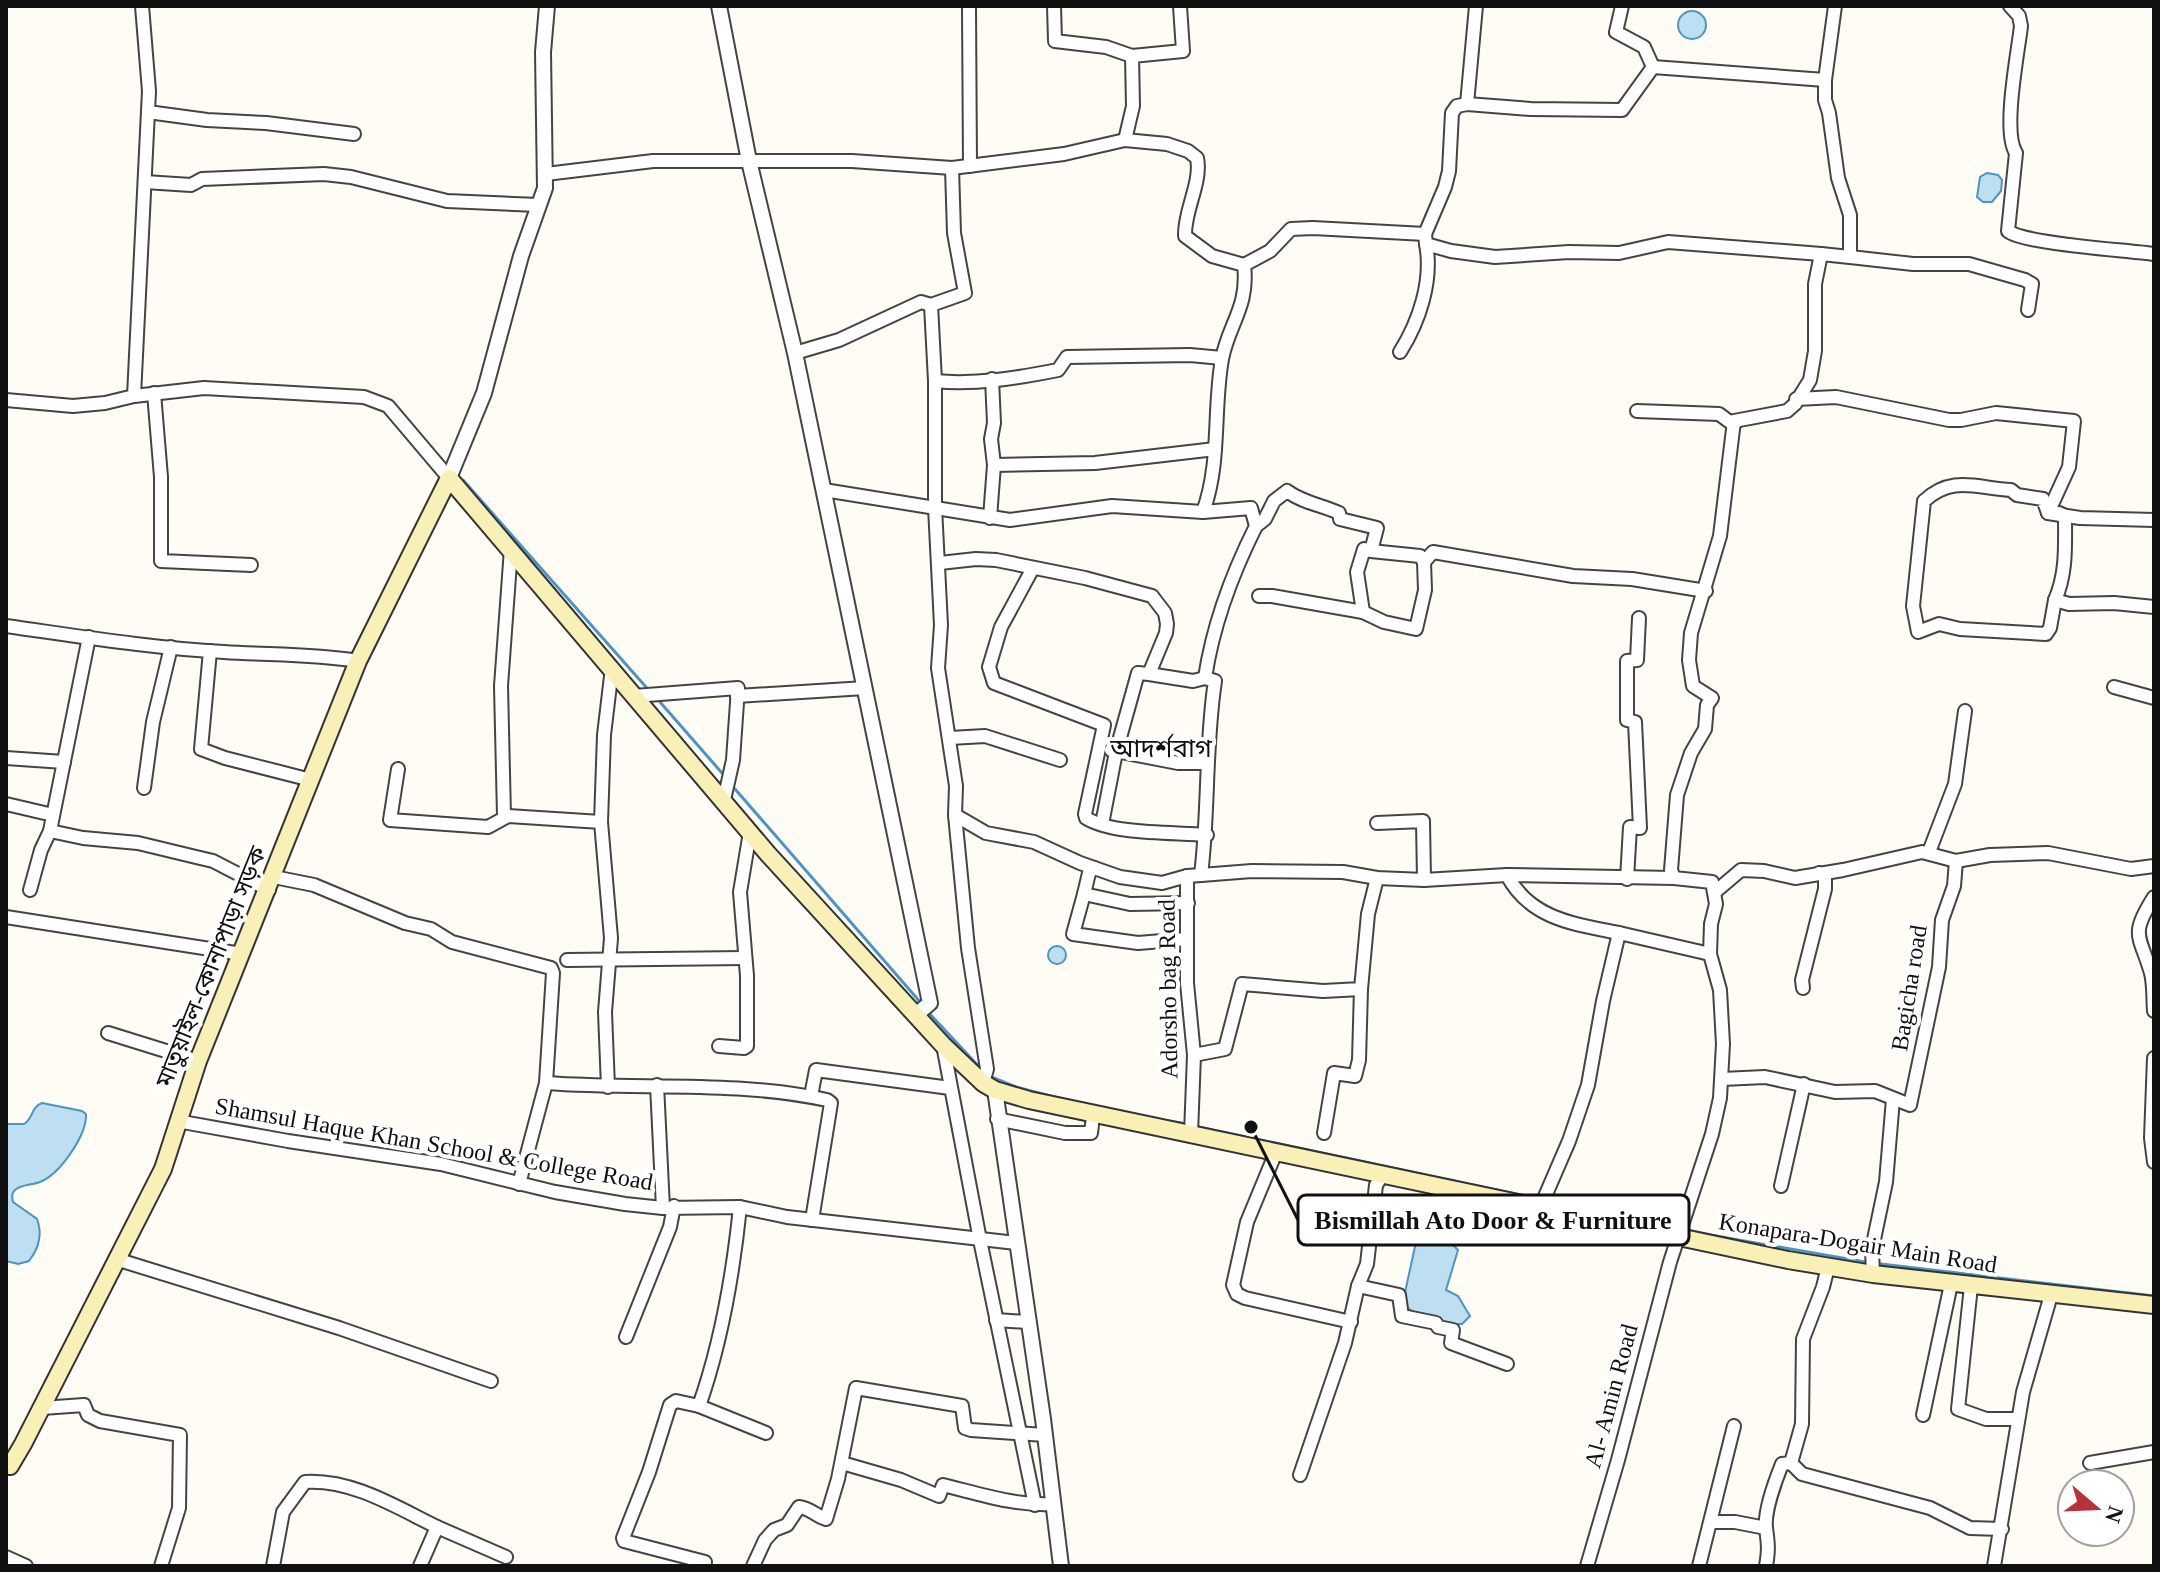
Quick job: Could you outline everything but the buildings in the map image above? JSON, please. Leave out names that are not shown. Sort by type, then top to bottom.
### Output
[{"type":"main road","points":[[449,478],[750,832],[923,1009],[943,1045],[987,1080]]},
{"type":"main road","name":"মাতুয়াইল-কোনাপাড়া সড়ক","points":[[7,1470],[119,1260],[163,1169],[198,1061],[358,661],[449,478]]},
{"type":"main road","name":"Konapara-Dogair Main Road","points":[[987,1080],[1093,1116],[1191,1128],[1276,1152],[1382,1176],[1677,1238],[1873,1274],[2154,1305]]},
{"type":"street","points":[[134,396],[149,91],[142,6]]},
{"type":"street","points":[[6,400],[73,406],[204,388],[347,395],[388,406],[449,478],[484,393],[546,174],[543,52],[547,6]]},
{"type":"street","points":[[719,6],[749,161],[795,353],[865,688],[923,1009]]},
{"type":"street","points":[[969,6],[970,166]]},
{"type":"street","points":[[1054,6],[1055,41],[1106,47],[1132,56],[1183,51],[1180,6]]},
{"type":"street","points":[[1467,104],[1476,6]]},
{"type":"street","points":[[1622,6],[1616,32],[1644,47],[1653,67]]},
{"type":"street","points":[[1835,6],[1825,100],[1838,178],[1850,215],[1850,257]]},
{"type":"street","points":[[2010,6],[2019,16],[2021,26],[2012,87],[2010,145],[2016,153],[2008,231],[2014,236],[2037,240],[2154,254]]},
{"type":"street","points":[[1125,140],[1133,106],[1132,56]]},
{"type":"street","points":[[1400,352],[1421,306],[1426,279],[1425,239],[1449,171],[1452,113],[1457,106],[1622,110],[1653,67]]},
{"type":"street","points":[[1653,67],[1825,80]]},
{"type":"street","points":[[148,112],[354,134]]},
{"type":"street","points":[[546,174],[653,161],[852,161],[952,168],[1064,154],[1125,140],[1167,144],[1188,151],[1197,158],[1199,168],[1185,223],[1185,236],[1212,256],[1244,265],[1270,251],[1291,229],[1313,228],[1425,239],[1451,251],[1495,257],[1569,252],[1619,253],[1668,242],[1913,264],[1969,264],[2032,284],[2028,310]]},
{"type":"street","points":[[795,353],[839,340],[921,302],[931,305],[965,293],[954,233],[952,168]]},
{"type":"street","points":[[145,182],[191,185],[202,179],[324,174],[351,177],[447,201],[538,205]]},
{"type":"street","points":[[1674,878],[1671,870],[1677,795],[1691,753],[1705,729],[1707,705],[1712,698],[1693,686],[1689,675],[1691,633],[1720,536],[1734,421],[1787,411],[1810,380],[1815,284],[1821,254]]},
{"type":"street","points":[[1203,512],[1213,473],[1222,358],[1247,287],[1244,265]]},
{"type":"street","points":[[931,305],[935,381],[935,507],[940,563],[938,668],[956,786],[955,815],[968,948],[1045,1435],[1061,1566]]},
{"type":"street","points":[[935,381],[969,384],[1058,370],[1067,357],[1190,355],[1222,358]]},
{"type":"street","points":[[990,518],[994,465],[992,379]]},
{"type":"street","points":[[154,393],[161,477],[161,561],[251,565]]},
{"type":"street","points":[[1796,399],[1836,397],[1949,420],[1996,413],[2074,421],[2069,467],[2053,513]]},
{"type":"street","points":[[1637,411],[1719,414],[1734,425]]},
{"type":"street","points":[[994,465],[1095,463],[1215,449]]},
{"type":"street","points":[[1952,484],[2011,490],[2017,495],[2043,499],[2053,513],[2065,516],[2065,557],[2050,628],[2046,634],[1960,629],[1939,624],[1918,632],[1913,606],[1924,501],[1934,492],[1952,484]]},
{"type":"street","points":[[824,490],[990,518],[1029,518],[1112,506],[1203,512],[1251,508],[1256,526]]},
{"type":"street","name":"Adorsho bag Road","points":[[1191,1128],[1194,1055],[1187,983],[1187,876],[1201,875],[1207,835],[1205,783],[1215,681],[1205,678],[1209,648],[1229,586],[1256,526],[1265,519],[1274,501],[1287,491],[1319,507],[1328,507],[1339,513],[1340,519],[1377,528],[1371,551]]},
{"type":"street","points":[[2053,513],[2080,518],[2154,520]]},
{"type":"street","points":[[504,816],[501,686],[511,549]]},
{"type":"street","points":[[1259,596],[1363,612],[1384,622],[1416,629],[1425,590],[1424,562],[1420,556],[1364,549],[1357,572],[1363,612]]},
{"type":"street","points":[[1424,562],[1433,552],[1573,576],[1632,579],[1706,591]]},
{"type":"street","points":[[940,563],[986,559],[1085,578],[1152,596],[1165,613],[1167,624],[1149,674]]},
{"type":"street","points":[[1033,568],[1001,627],[989,667],[994,683],[1104,725],[1085,814],[1091,821],[1175,835],[1207,835]]},
{"type":"street","points":[[2055,600],[2069,604],[2114,603],[2154,607]]},
{"type":"street","points":[[1627,879],[1630,827],[1640,828],[1635,722],[1627,720],[1626,677],[1627,661],[1637,660],[1639,618]]},
{"type":"street","points":[[6,626],[210,651],[313,654],[358,661]]},
{"type":"street","points":[[30,890],[41,850],[50,831],[89,637]]},
{"type":"street","points":[[144,788],[153,722],[171,647]]},
{"type":"street","points":[[210,651],[201,749],[311,780]]},
{"type":"street","points":[[608,1087],[605,1012],[610,959],[601,822],[604,735],[612,668]]},
{"type":"street","points":[[1102,824],[1116,752],[1138,673],[1193,681],[1205,678]]},
{"type":"street","points":[[2114,687],[2154,698]]},
{"type":"street","points":[[634,696],[738,688],[733,760],[724,800]]},
{"type":"street","points":[[737,696],[865,688]]},
{"type":"street","points":[[1929,852],[1955,784],[1965,711]]},
{"type":"street","points":[[950,738],[985,736],[1060,760]]},
{"type":"street","points":[[1100,746],[1116,752],[1191,765],[1207,763]]},
{"type":"street","points":[[6,758],[64,762]]},
{"type":"street","points":[[398,769],[390,820],[488,827],[504,816],[601,822]]},
{"type":"street","points":[[6,804],[53,815]]},
{"type":"street","points":[[955,815],[986,833],[1034,842],[1120,877],[1162,883],[1187,876]]},
{"type":"street","points":[[1377,823],[1423,821],[1424,880]]},
{"type":"street","points":[[50,831],[83,838],[138,843],[213,861],[271,883],[314,885],[383,915],[431,929],[452,942],[551,968],[546,1083],[519,1184]]},
{"type":"street","points":[[719,1046],[747,1046],[740,892],[750,832]]},
{"type":"street","points":[[1201,875],[1252,871],[1343,872],[1377,878],[1424,880],[1507,875],[1674,878],[1712,882],[1715,892],[1741,870],[1795,878],[1929,852],[1956,861],[1990,855],[2048,853],[2131,869],[2154,866]]},
{"type":"street","name":"Bagicha road","points":[[1893,1099],[1908,1105],[1912,1103],[1939,967],[1942,920],[1954,886],[1956,861]]},
{"type":"street","points":[[1094,868],[1089,873],[1073,934],[1138,943],[1187,939]]},
{"type":"street","points":[[1803,988],[1802,980],[1825,889],[1825,877],[1819,873]]},
{"type":"street","points":[[1507,875],[1522,898],[1549,916],[1710,954]]},
{"type":"street","points":[[1324,1133],[1334,1073],[1355,1076],[1359,1060],[1368,914],[1377,878]]},
{"type":"street","name":"Al- Amin Road","points":[[1587,1566],[1677,1238],[1712,1134],[1722,1079],[1723,1044],[1720,990],[1710,954],[1715,892]]},
{"type":"street","points":[[1084,894],[1130,904],[1188,903]]},
{"type":"street","points":[[2154,897],[2139,925],[2139,945],[2151,974],[2154,1011]]},
{"type":"street","points":[[6,917],[242,954]]},
{"type":"street","points":[[1540,1208],[1569,1141],[1588,1085],[1619,933]]},
{"type":"street","points":[[567,960],[745,958]]},
{"type":"street","points":[[1194,1055],[1225,1049],[1242,984],[1323,991],[1361,989]]},
{"type":"street","points":[[108,1033],[198,1061]]},
{"type":"street","points":[[943,1045],[1035,1505]]},
{"type":"street","points":[[2154,1058],[2151,1138],[2154,1162]]},
{"type":"street","points":[[811,1096],[816,1070],[950,1088]]},
{"type":"street","points":[[1722,1079],[1765,1077],[1835,1092],[1875,1091],[1893,1099],[1886,1182],[1874,1231],[1873,1274]]},
{"type":"street","points":[[546,1083],[608,1087],[738,1087],[827,1100],[831,1103],[812,1220]]},
{"type":"street","points":[[1781,1186],[1804,1084]]},
{"type":"street","points":[[626,1337],[670,1227],[657,1085]]},
{"type":"street","points":[[997,1119],[1065,1133],[1091,1133],[1093,1116]]},
{"type":"street","name":"Shamsul Haque Khan School & College Road","points":[[177,1121],[441,1164],[591,1198],[668,1207],[740,1207],[812,1220],[1016,1243]]},
{"type":"street","points":[[1276,1152],[1247,1222],[1233,1285],[1237,1294],[1245,1298],[1351,1322]]},
{"type":"street","points":[[1300,1475],[1367,1264],[1376,1185],[1382,1176]]},
{"type":"street","points":[[699,1406],[720,1338],[735,1256],[740,1207]]},
{"type":"street","points":[[119,1260],[339,1328],[491,1381]]},
{"type":"street","points":[[1791,1463],[1802,1424],[1803,1339],[1828,1267]]},
{"type":"street","points":[[1923,1415],[1951,1284]]},
{"type":"street","points":[[1358,1286],[1399,1295],[1402,1316],[1453,1330],[1451,1343],[1507,1364]]},
{"type":"street","points":[[1971,1286],[1958,1409],[1986,1419],[2018,1419]]},
{"type":"street","points":[[1994,1566],[2023,1392],[2051,1295]]},
{"type":"street","points":[[996,1320],[1027,1322]]},
{"type":"street","points":[[753,1566],[765,1540],[774,1530],[787,1525],[799,1507],[806,1507],[826,1519],[842,1463],[855,1391],[859,1387],[962,1406],[965,1428],[1045,1435]]},
{"type":"street","points":[[705,1562],[624,1541],[623,1538],[649,1472],[670,1405],[676,1401],[699,1406],[766,1433]]},
{"type":"street","points":[[42,1408],[84,1405],[88,1415],[100,1421],[180,1435],[179,1508],[161,1566]]},
{"type":"street","points":[[1699,1566],[1734,1426]]},
{"type":"street","points":[[2090,1463],[2154,1452]]},
{"type":"street","points":[[842,1463],[901,1480],[939,1496],[943,1485],[1001,1500],[1053,1504]]},
{"type":"street","points":[[1766,1566],[1769,1535],[1766,1528],[1782,1464],[1791,1463]]},
{"type":"street","points":[[1791,1463],[1802,1474],[1930,1508],[1970,1528],[2002,1529]]},
{"type":"street","points":[[273,1566],[283,1512],[305,1482],[328,1480],[374,1496],[506,1557]]},
{"type":"street","points":[[1712,1522],[1735,1522],[1766,1528]]},
{"type":"street","points":[[420,1566],[437,1527]]},
{"type":"street","points":[[6,1557],[26,1566]]},
{"type":"water","points":[[1692,11],[1702,15],[1706,25],[1702,35],[1692,39],[1682,35],[1678,25],[1682,15]]},
{"type":"water","points":[[1987,173],[1998,175],[2002,180],[2001,191],[1992,202],[1983,202],[1977,197],[1980,177]]},
{"type":"water","points":[[1057,946],[1066,955],[1057,964],[1048,955]]},
{"type":"water","points":[[42,1103],[82,1111],[86,1114],[85,1123],[77,1143],[56,1171],[48,1178],[13,1193],[13,1202],[37,1219],[40,1230],[38,1246],[29,1261],[18,1264],[6,1261],[6,1124],[24,1124]]},
{"type":"water","points":[[1419,1228],[1446,1238],[1458,1250],[1446,1290],[1458,1296],[1470,1316],[1462,1324],[1433,1320],[1406,1307],[1404,1297]]},
{"type":"waterway","points":[[463,480],[646,687]]},
{"type":"waterway","points":[[660,702],[722,773]]},
{"type":"waterway","points":[[735,789],[921,1003]]},
{"type":"waterway","points":[[928,1012],[983,1071]]},
{"type":"waterway","points":[[989,1076],[1061,1099]]},
{"type":"waterway","points":[[1151,1118],[1187,1124]]},
{"type":"waterway","points":[[1194,1126],[1539,1199]]},
{"type":"waterway","points":[[1546,1201],[1570,1206]]},
{"type":"waterway","points":[[1687,1231],[1865,1262]]},
{"type":"waterway","points":[[1881,1264],[2154,1296]]},
{"type":"place","name":"Bismillah Ato Door & Furniture","points":[[1251,1127]]},
{"type":"district","name":"আদর্শবাগ","points":[[1161,748]]}]
